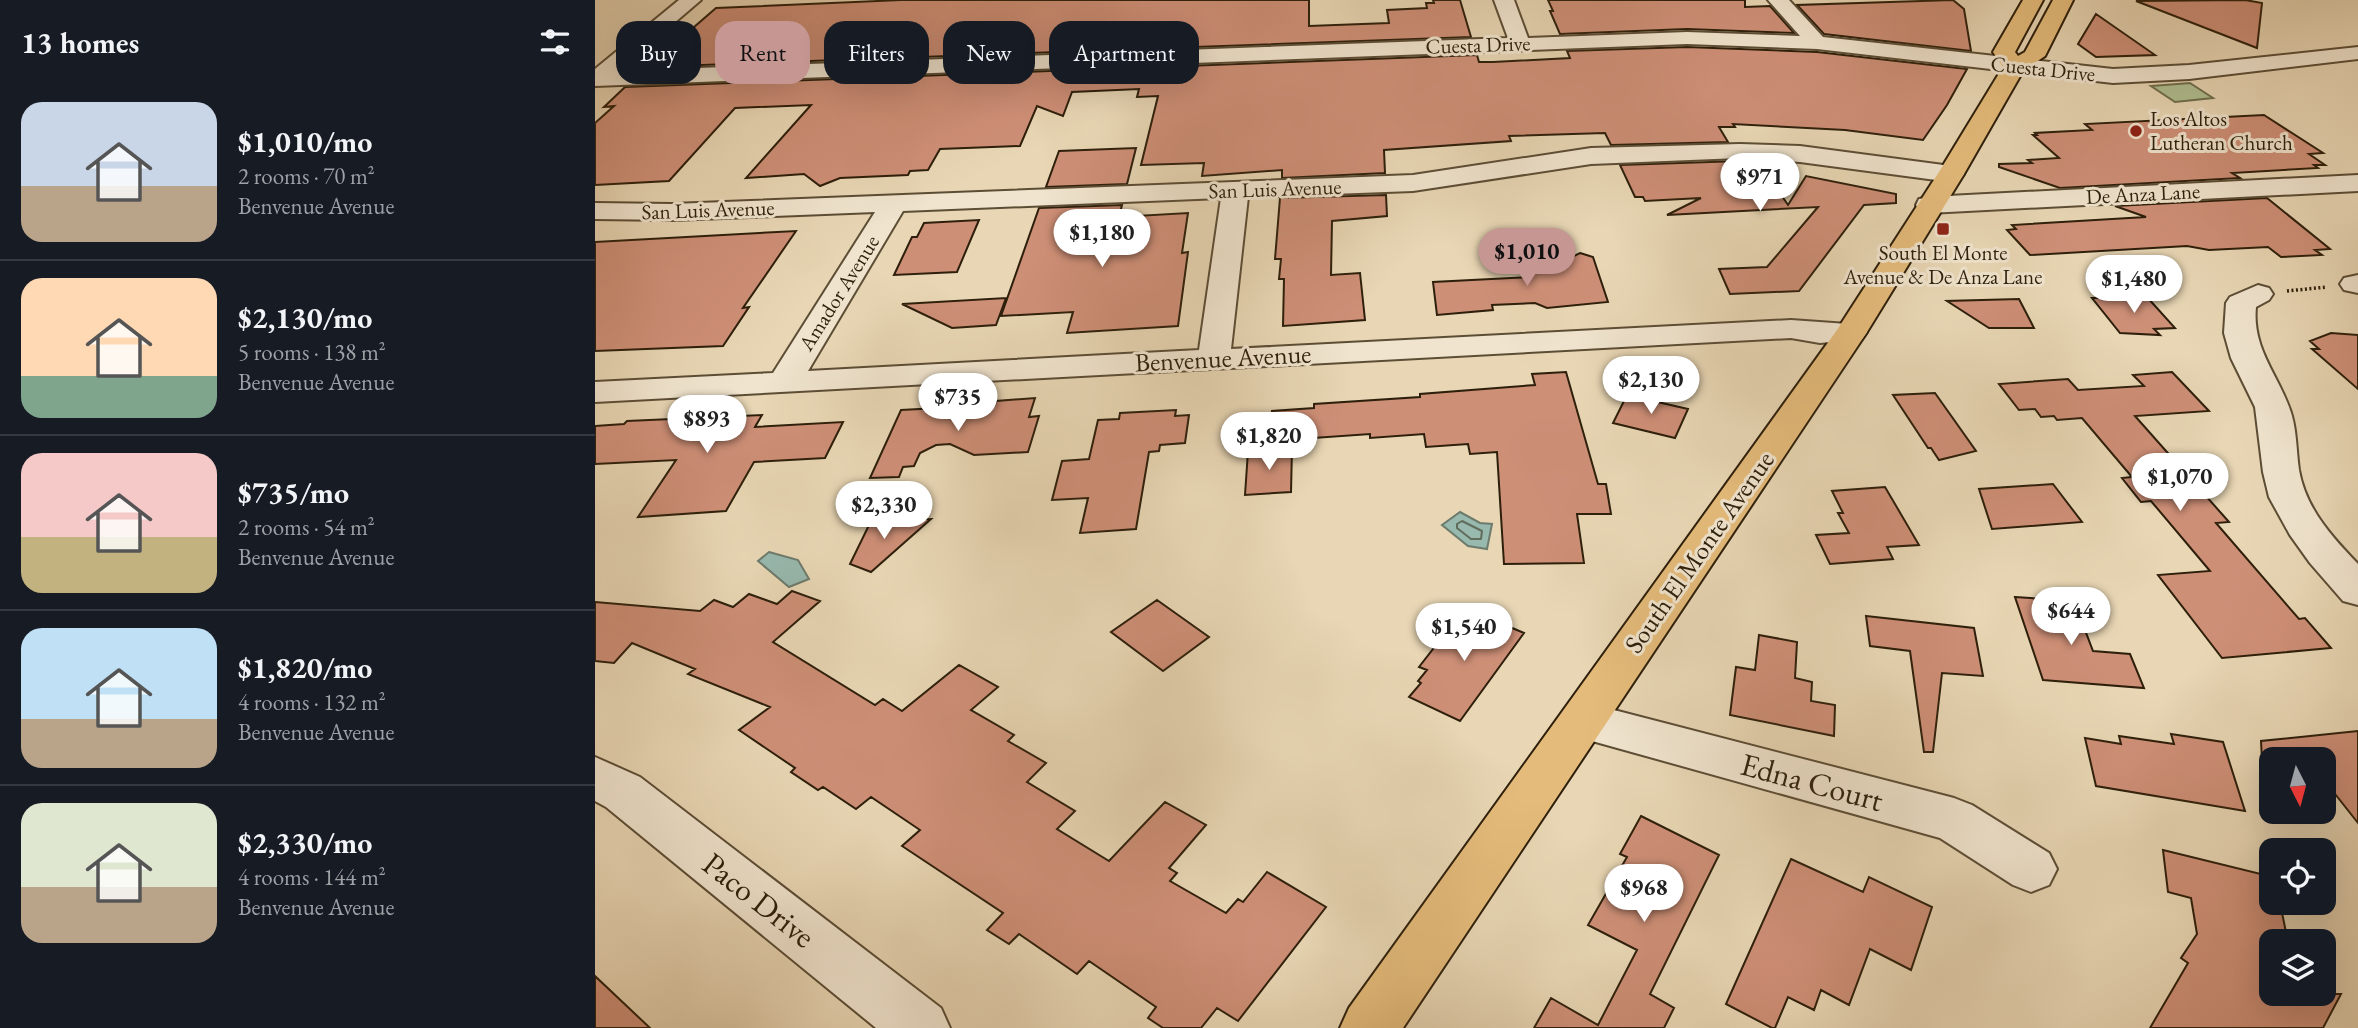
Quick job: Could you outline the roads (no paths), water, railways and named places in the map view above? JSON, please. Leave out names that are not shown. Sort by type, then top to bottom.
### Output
[{"type":"main road","points":[[2014,67],[2004,52],[2033,0]]},
{"type":"main road","name":"South El Monte Avenue","points":[[1369,1028],[1851,332],[2014,67],[2034,56],[2063,0]]},
{"type":"street","points":[[596,79],[691,0]]},
{"type":"street","points":[[1504,0],[1520,43]]},
{"type":"street","points":[[1778,0],[1817,43]]},
{"type":"street","name":"Cuesta Drive","points":[[596,79],[1687,38],[1817,43],[2113,76],[2189,72],[2358,53]]},
{"type":"street","points":[[2276,62],[2315,76]]},
{"type":"street","name":"San Luis Avenue","points":[[595,211],[672,212],[1413,183],[1591,156],[1667,153],[1800,154],[1940,189]]},
{"type":"street","name":"De Anza Lane","points":[[1940,189],[2358,183]]},
{"type":"street","points":[[1214,359],[1235,191]]},
{"type":"street","name":"Amador Avenue","points":[[784,382],[894,204]]},
{"type":"street","points":[[2258,294],[2241,303],[2237,320],[2243,354],[2264,387],[2275,416],[2284,482],[2310,537],[2358,590]]},
{"type":"street","name":"Benvenue Avenue","points":[[595,392],[1791,330],[1851,332]]},
{"type":"street","name":"Edna Court","points":[[1583,720],[1954,820],[2031,869]]},
{"type":"street","name":"Paco Drive","points":[[595,777],[623,792],[921,1028]]},
{"type":"water","points":[[1460,512],[1480,523],[1492,524],[1487,549],[1468,546],[1442,525]]},
{"type":"water","points":[[769,552],[798,560],[809,579],[789,587],[758,561]]},
{"type":"place","name":"Los Altos Lutheran Church","points":[[2136,131]]},
{"type":"place","name":"South El Monte Avenue & De Anza Lane","points":[[1943,229]]}]
